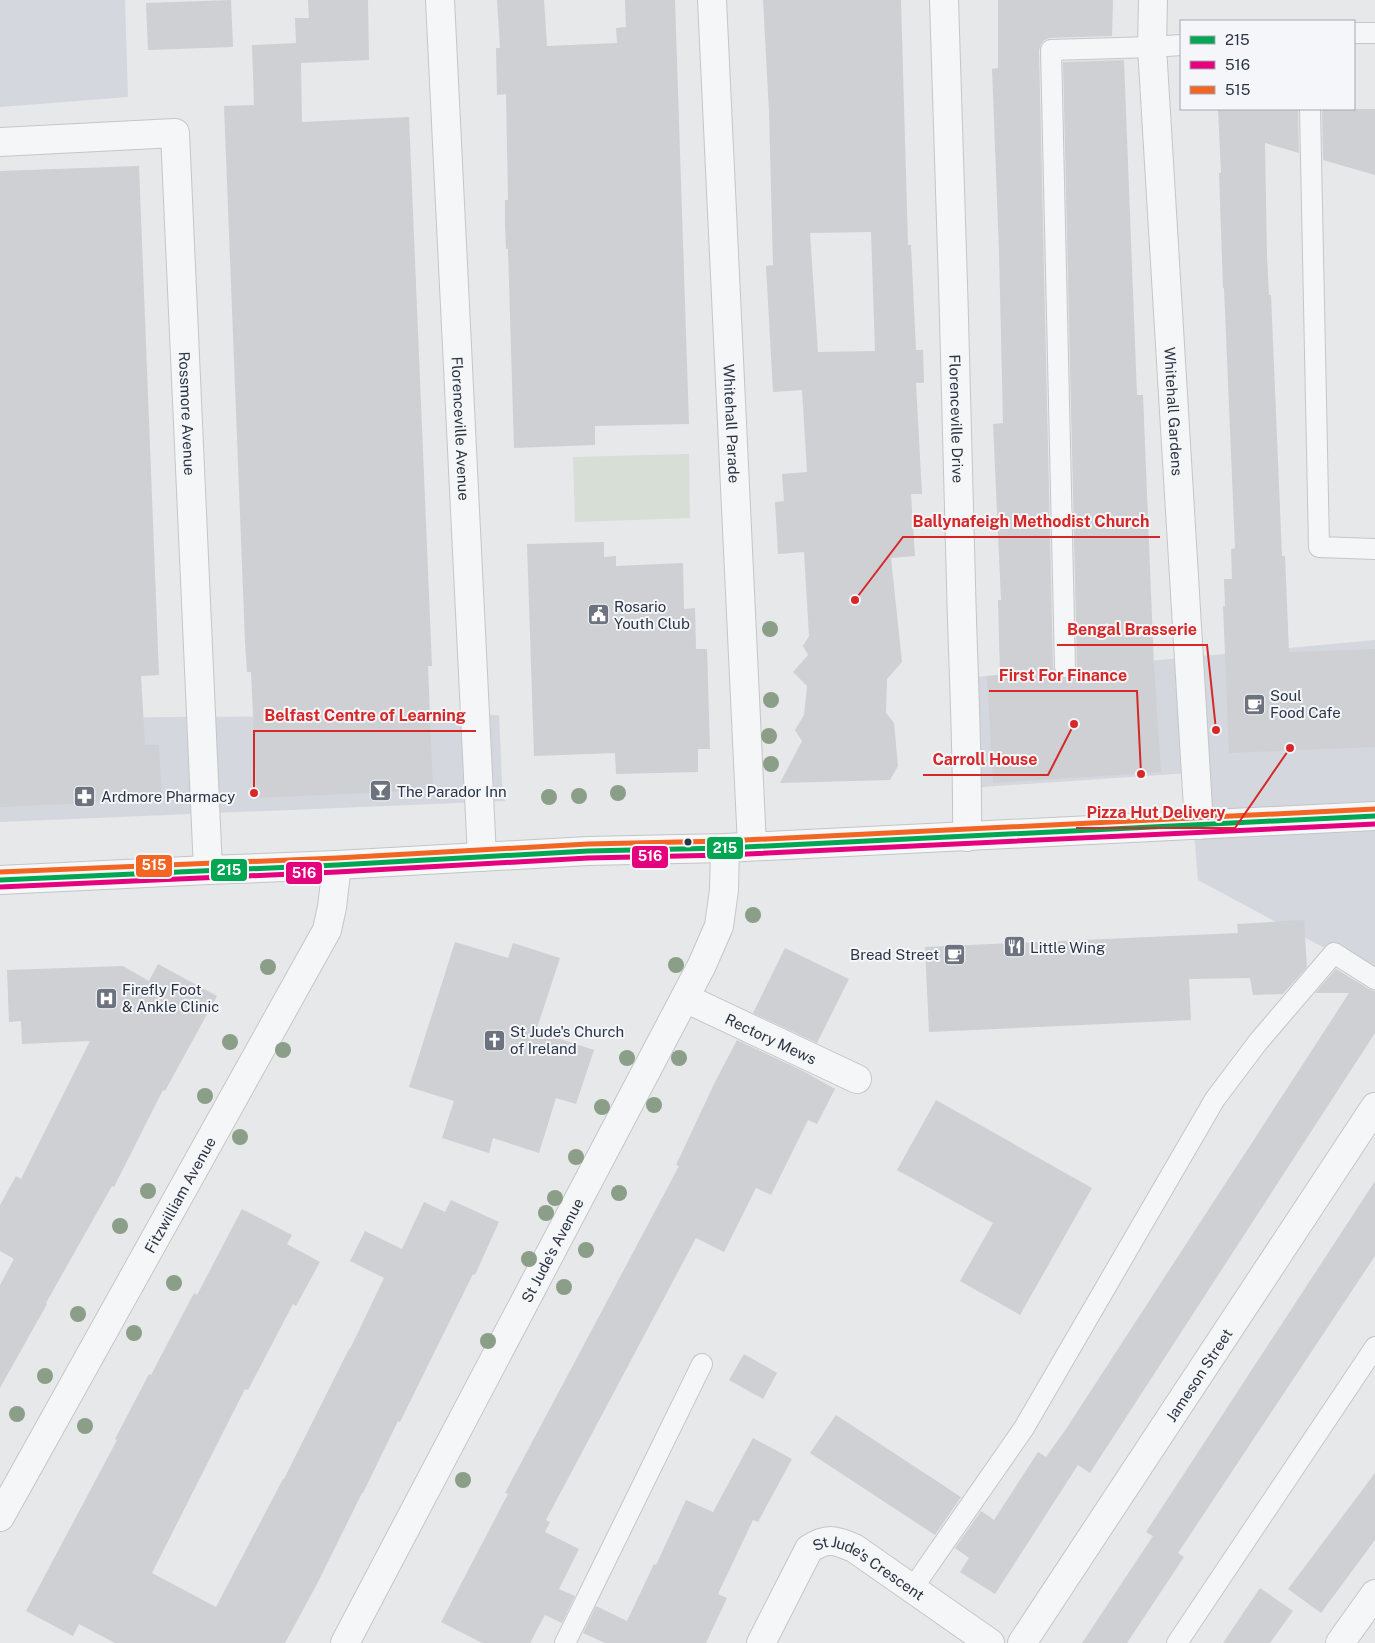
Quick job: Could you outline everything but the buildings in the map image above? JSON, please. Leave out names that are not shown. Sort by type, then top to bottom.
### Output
[{"type":"main road","points":[[0,880],[337,865],[588,851],[724,848],[1375,816]]},
{"type":"street","name":"Florenceville Avenue","points":[[440,0],[482,857]]},
{"type":"street","name":"Whitehall Parade","points":[[712,0],[752,846]]},
{"type":"street","name":"Florenceville Drive","points":[[944,0],[957,383],[968,788],[967,836]]},
{"type":"street","name":"Whitehall Gardens","points":[[1153,0],[1152,47],[1199,825]]},
{"type":"street","name":"Rossmore Avenue","points":[[0,142],[175,133],[208,870]]},
{"type":"street","name":"St Jude's Avenue","points":[[345,1643],[685,998],[719,926],[724,890],[724,848]]},
{"type":"street","name":"Fitzwilliam Avenue","points":[[0,1518],[327,930],[337,865]]},
{"type":"street","name":"Rectory Mews","points":[[685,998],[857,1079]]},
{"type":"street","name":"Jameson Street","points":[[1022,1643],[1375,1106]]},
{"type":"street","name":"St Jude's Crescent","points":[[761,1643],[809,1549],[821,1541],[836,1541],[854,1548],[990,1643]]},
{"type":"street","points":[[1340,1643],[1375,1594]]},
{"type":"lane","points":[[1355,33],[1375,32]]},
{"type":"lane","points":[[1065,667],[1051,50],[1152,47],[1180,44]]},
{"type":"lane","points":[[1310,110],[1320,547],[1375,548]]},
{"type":"lane","points":[[912,1589],[1024,1428],[1220,1092],[1258,1042],[1334,953],[1375,979]]},
{"type":"lane","points":[[1177,1643],[1375,1348]]},
{"type":"lane","points":[[565,1643],[702,1364]]},
{"type":"shaded area","points":[[0,0],[125,0],[128,97],[0,107]]},
{"type":"shaded area","points":[[689,454],[690,518],[575,522],[573,457]]},
{"type":"shaded area","points":[[1375,640],[1375,979],[1334,953],[1198,880],[1189,773],[968,788],[964,678]]},
{"type":"shaded area","points":[[499,715],[502,783],[505,801],[0,822],[0,718]]},
{"type":"transit line","name":"515","points":[[0,872],[337,858],[588,844],[725,841],[1375,809]]},
{"type":"transit line","name":"215","points":[[0,880],[337,865],[588,851],[725,848],[1375,816]]},
{"type":"transit line","name":"516","points":[[0,887],[337,872],[588,858],[725,855],[1375,824]]},
{"type":"place","name":"Ballynafeigh Methodist Church","points":[[855,600]]},
{"type":"place","name":"Rosario Youth Club","points":[[598,615]]},
{"type":"place","name":"Soul Food Cafe","points":[[1254,704]]},
{"type":"place","name":"Carroll House","points":[[1074,724]]},
{"type":"place","name":"Bengal Brasserie","points":[[1216,730]]},
{"type":"place","name":"Pizza Hut Delivery","points":[[1290,748]]},
{"type":"place","name":"First For Finance","points":[[1141,774]]},
{"type":"place","name":"The Parador Inn","points":[[381,791]]},
{"type":"place","name":"Belfast Centre of Learning","points":[[254,793]]},
{"type":"place","name":"Ardmore Pharmacy","points":[[85,796]]},
{"type":"place","name":"Little Wing","points":[[1014,947]]},
{"type":"place","name":"Bread Street","points":[[955,954]]},
{"type":"place","name":"Firefly Foot & Ankle Clinic","points":[[106,998]]},
{"type":"place","name":"St Jude's Church of Ireland","points":[[494,1040]]}]
